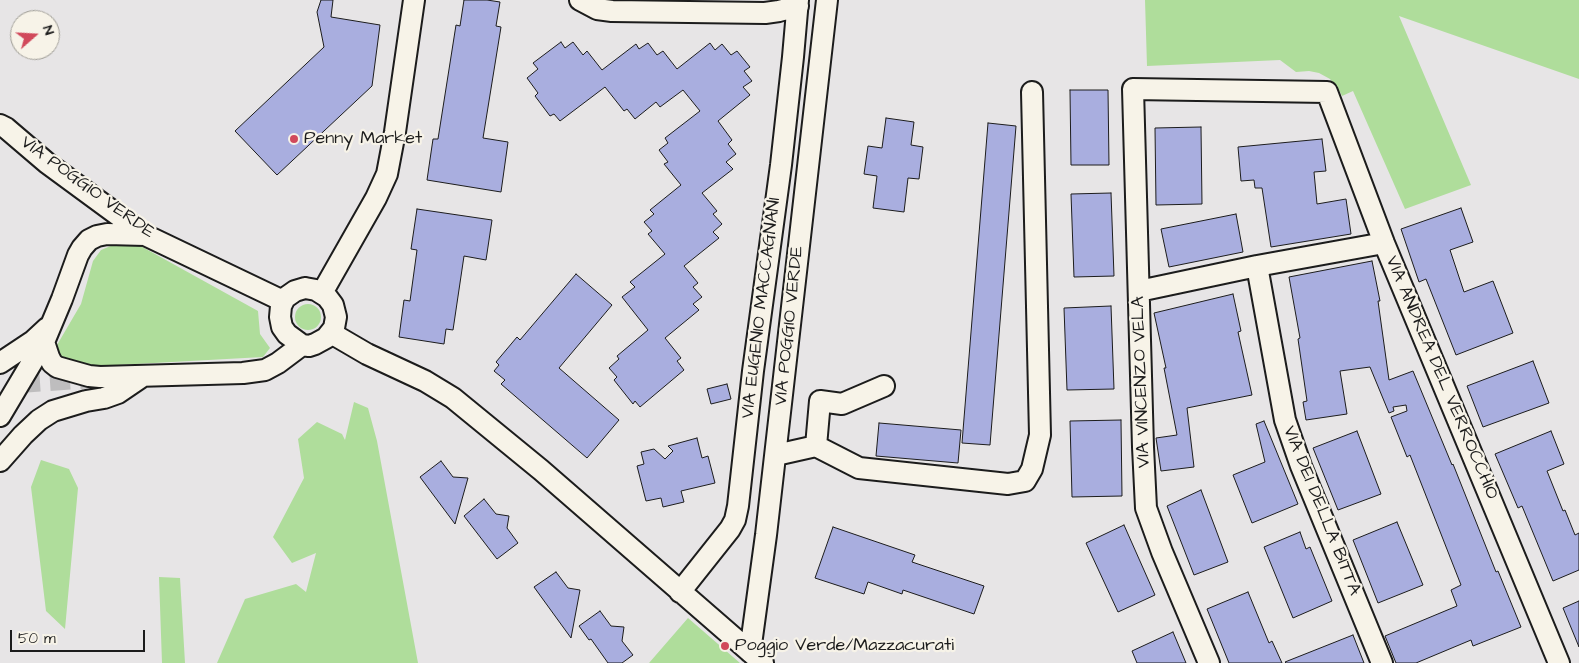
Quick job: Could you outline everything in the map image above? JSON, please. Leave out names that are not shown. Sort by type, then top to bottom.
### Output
[{"type":"street","points":[[322,293],[376,198],[386,174],[395,132],[414,0]]},
{"type":"street","name":"VIA EUGENIO MACCAGNANI","points":[[580,0],[597,9],[612,12],[765,13],[779,11],[798,3],[782,155],[738,506],[735,520],[730,529],[680,592]]},
{"type":"street","name":"VIA POGGIO VERDE","points":[[757,658],[776,454],[827,0]]},
{"type":"street","name":"VIA VINCENZO VELA","points":[[1209,663],[1162,552],[1146,508],[1133,89],[1328,92]]},
{"type":"street","points":[[776,454],[816,446],[859,468],[1008,484],[1025,481],[1032,469],[1040,435],[1032,92]]},
{"type":"street","name":"VIA ANDREA DEL VERROCCHIO","points":[[1328,92],[1384,243],[1559,663]]},
{"type":"street","name":"VIA POGGIO VERDE","points":[[0,125],[47,163],[145,235],[283,301]]},
{"type":"street","points":[[0,416],[47,333],[82,248],[89,240],[107,234],[145,235]]},
{"type":"street","points":[[1139,291],[1257,266],[1384,243]]},
{"type":"street","name":"VIA DEI DELLA BITTA","points":[[1257,266],[1285,420],[1301,466],[1382,663]]},
{"type":"street","points":[[47,333],[49,357],[52,363],[57,367],[89,376],[242,373],[265,370],[302,345],[315,344],[331,333],[335,324],[335,311],[331,301],[322,293],[309,289],[301,289],[288,295],[283,301],[280,317],[282,327],[291,338],[302,345]]},
{"type":"street","points":[[0,363],[47,333]]},
{"type":"street","name":"VIA POGGIO VERDE","points":[[331,333],[367,354],[433,385],[453,398],[541,470],[757,658]]},
{"type":"street","points":[[0,461],[39,420],[52,411],[111,396],[143,376]]},
{"type":"street","points":[[0,383],[20,383]]},
{"type":"street","points":[[816,446],[820,402],[842,404],[884,386]]},
{"type":"green space","points":[[1145,0],[1579,0],[1579,79],[1399,16],[1471,185],[1405,209],[1353,91],[1342,96],[1330,79],[1319,73],[1309,71],[1296,72],[1280,60],[1147,66]]},
{"type":"green space","points":[[137,244],[258,311],[260,334],[270,348],[263,357],[81,367],[69,366],[61,356],[57,345],[81,304],[93,261],[101,250],[113,245]]},
{"type":"green space","points":[[308,304],[317,308],[321,317],[317,326],[308,330],[299,326],[295,317],[299,308]]},
{"type":"green space","points":[[354,402],[368,408],[377,441],[418,663],[217,663],[245,599],[296,584],[306,592],[316,553],[292,563],[273,537],[304,478],[298,439],[317,422],[342,434],[345,440]]},
{"type":"green space","points":[[41,460],[69,469],[78,488],[65,629],[46,611],[31,487]]},
{"type":"green space","points":[[159,577],[180,578],[185,663],[162,663]]},
{"type":"green space","points":[[688,618],[740,663],[649,663]]},
{"type":"building","points":[[321,0],[333,0],[331,17],[380,25],[372,86],[277,175],[235,131],[324,47],[317,12]]},
{"type":"building","points":[[464,0],[500,2],[496,26],[501,27],[483,138],[508,142],[501,192],[427,180],[433,139],[438,139],[456,25],[460,26]]},
{"type":"building","points":[[561,42],[565,48],[573,42],[583,55],[587,51],[602,70],[636,44],[639,49],[648,43],[657,55],[663,51],[677,69],[710,43],[715,50],[722,44],[731,55],[737,51],[750,67],[744,71],[752,81],[743,87],[750,95],[718,121],[732,140],[728,144],[736,154],[726,162],[733,169],[702,193],[717,211],[713,214],[722,224],[713,232],[719,238],[684,266],[698,283],[693,287],[702,297],[693,304],[699,310],[665,338],[681,358],[677,361],[684,370],[640,407],[635,401],[633,404],[614,380],[617,377],[609,368],[619,359],[617,356],[648,330],[622,297],[635,287],[630,282],[665,254],[648,234],[652,231],[644,222],[654,214],[650,210],[681,185],[664,164],[668,162],[659,150],[668,143],[665,138],[700,111],[683,90],[660,107],[656,102],[635,119],[627,109],[624,111],[605,87],[560,121],[554,114],[550,116],[535,96],[538,93],[527,78],[538,69],[533,63]]},
{"type":"building","points":[[1070,90],[1108,90],[1109,165],[1071,165]]},
{"type":"building","points":[[886,118],[914,122],[911,145],[923,147],[919,179],[908,178],[904,212],[873,208],[877,176],[864,174],[868,146],[882,148]]},
{"type":"building","points":[[988,123],[1016,126],[990,445],[962,443]]},
{"type":"building","points":[[1201,127],[1202,204],[1156,205],[1155,128]]},
{"type":"building","points":[[1322,139],[1326,171],[1314,172],[1317,204],[1346,199],[1351,234],[1271,247],[1262,188],[1255,188],[1254,180],[1241,181],[1238,147]]},
{"type":"building","points":[[1111,193],[1114,276],[1074,277],[1071,194]]},
{"type":"building","points":[[1461,208],[1473,242],[1450,250],[1464,292],[1493,281],[1513,333],[1456,355],[1426,279],[1419,282],[1401,229]]},
{"type":"building","points":[[417,209],[492,220],[486,260],[464,256],[453,330],[446,329],[444,344],[399,337],[404,300],[410,301],[417,250],[411,249]]},
{"type":"building","points":[[1236,214],[1243,252],[1169,267],[1161,229]]},
{"type":"building","points":[[1372,261],[1380,301],[1378,301],[1389,380],[1413,371],[1496,572],[1498,571],[1521,627],[1473,646],[1471,640],[1416,663],[1396,663],[1385,636],[1457,606],[1451,590],[1461,585],[1410,455],[1407,457],[1391,417],[1407,411],[1406,405],[1393,407],[1394,411],[1389,413],[1370,367],[1340,371],[1347,414],[1306,420],[1303,402],[1307,401],[1298,339],[1300,338],[1289,277]]},
{"type":"building","points":[[576,274],[612,305],[559,368],[619,420],[587,458],[501,384],[505,380],[494,371],[499,365],[496,362],[517,337],[520,340]]},
{"type":"building","points":[[1233,294],[1241,331],[1238,332],[1252,395],[1187,408],[1194,467],[1161,471],[1156,438],[1177,435],[1164,368],[1166,368],[1154,313]]},
{"type":"building","points":[[1111,306],[1114,389],[1067,390],[1064,308]]},
{"type":"building","points":[[1533,361],[1549,403],[1483,427],[1467,386]]},
{"type":"building","points":[[727,384],[731,399],[711,404],[707,389]]},
{"type":"building","points":[[1121,420],[1122,496],[1072,497],[1070,421]]},
{"type":"building","points":[[1264,421],[1298,504],[1252,523],[1233,475],[1265,462],[1256,424]]},
{"type":"building","points":[[879,423],[961,430],[958,463],[876,456]]},
{"type":"building","points":[[1357,431],[1381,494],[1338,510],[1313,448]]},
{"type":"building","points":[[1551,431],[1564,464],[1547,471],[1575,535],[1579,533],[1579,570],[1553,581],[1522,506],[1518,508],[1495,454]]},
{"type":"building","points":[[697,438],[702,458],[708,456],[715,483],[681,491],[684,502],[663,507],[661,498],[646,501],[637,466],[644,464],[641,452],[654,449],[665,459],[673,451],[668,446]]},
{"type":"building","points":[[441,461],[453,477],[468,478],[455,524],[420,477]]},
{"type":"building","points":[[1201,490],[1228,562],[1194,575],[1167,506]]},
{"type":"building","points":[[484,499],[496,514],[509,516],[507,528],[518,543],[497,559],[464,516]]},
{"type":"building","points":[[1397,522],[1423,585],[1378,603],[1353,540]]},
{"type":"building","points":[[1124,525],[1155,595],[1118,612],[1086,543]]},
{"type":"building","points":[[833,527],[915,555],[912,562],[984,586],[974,614],[903,590],[902,594],[868,582],[864,594],[815,578]]},
{"type":"building","points":[[1300,532],[1306,549],[1310,547],[1332,601],[1293,618],[1264,547]]},
{"type":"building","points":[[556,572],[568,588],[580,590],[571,638],[534,587]]},
{"type":"building","points":[[1248,592],[1269,643],[1272,641],[1282,663],[1229,663],[1207,609]]},
{"type":"building","points":[[1579,601],[1579,647],[1563,608]]},
{"type":"building","points":[[600,611],[611,626],[624,627],[622,641],[633,655],[622,663],[608,663],[579,626]]},
{"type":"building","points":[[1173,632],[1186,663],[1137,663],[1132,651]]},
{"type":"building","points":[[1353,635],[1364,663],[1285,662]]},
{"type":"tunnel","points":[[20,383],[93,378]]},
{"type":"place","name":"Penny Market","points":[[294,139]]},
{"type":"place","name":"Poggio Verde/Mazzacurati","points":[[725,646]]}]
